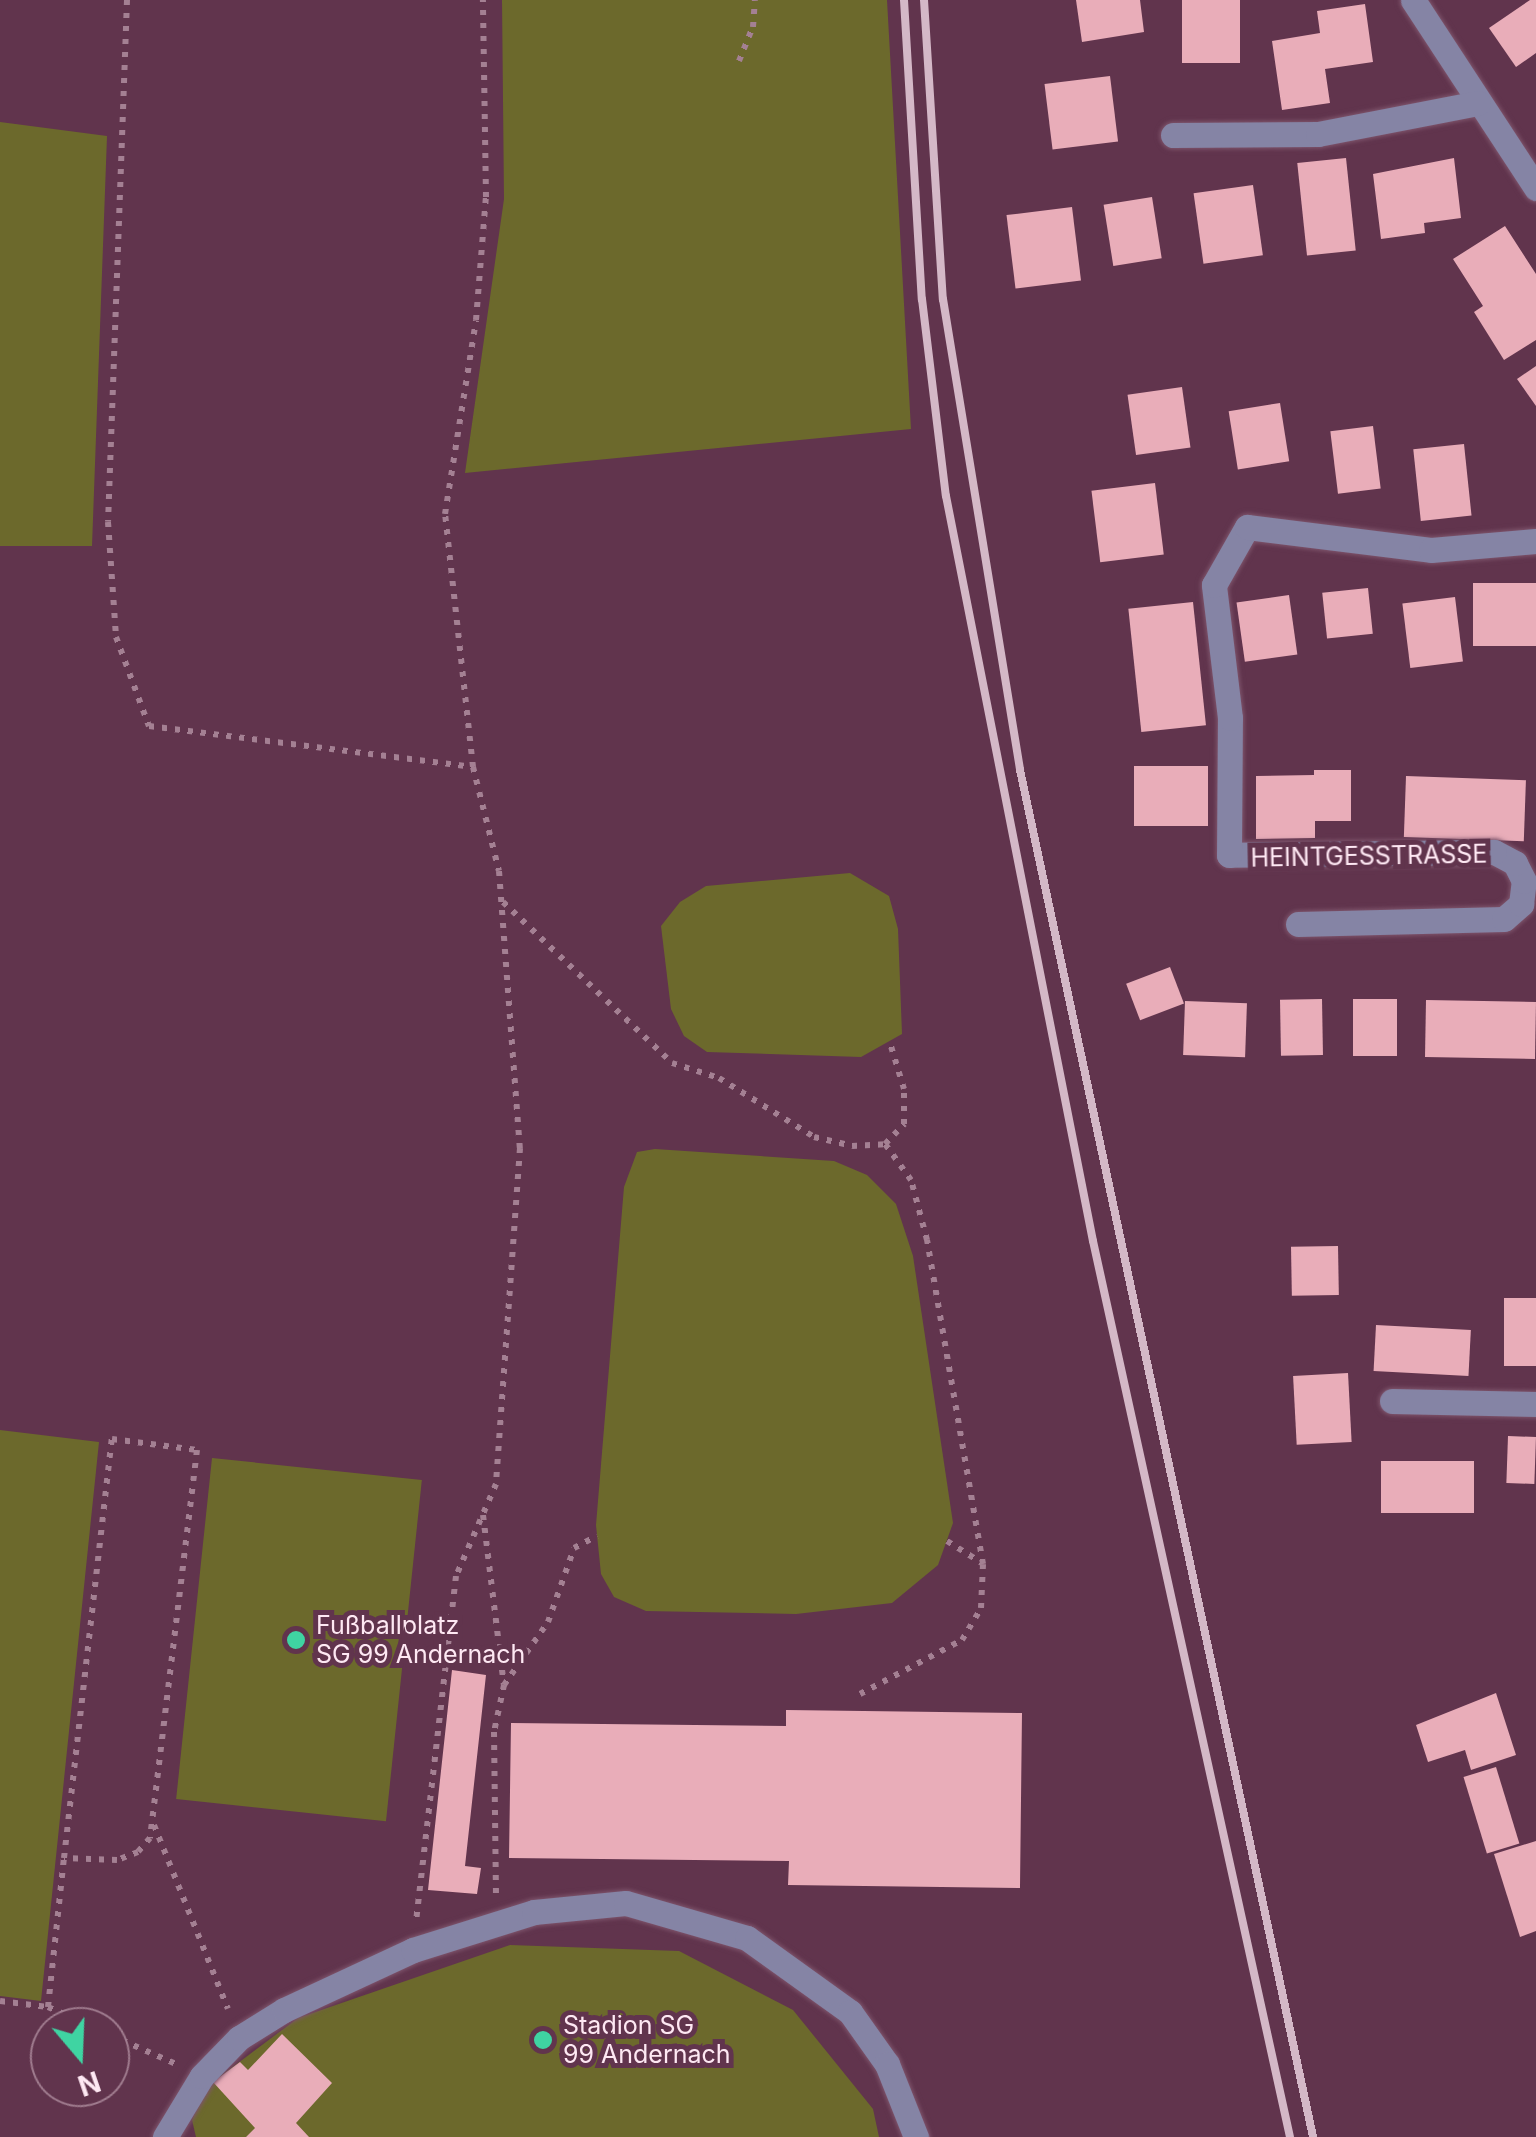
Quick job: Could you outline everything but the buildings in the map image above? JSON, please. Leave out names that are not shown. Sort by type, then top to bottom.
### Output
[{"type":"street","points":[[1414,0],[1536,188]]},
{"type":"street","points":[[1172,135],[1318,134],[1478,103]]},
{"type":"street","name":"HEINTGESSTRASSE","points":[[1298,924],[1500,920],[1517,912],[1530,891],[1518,866],[1494,852],[1229,855],[1230,718],[1214,584],[1247,527],[1431,550],[1536,541]]},
{"type":"street","points":[[1392,1401],[1536,1404]]},
{"type":"street","points":[[165,2137],[202,2076],[238,2038],[284,2010],[413,1950],[534,1912],[626,1903],[748,1938],[850,2012],[887,2064],[916,2137]]},
{"type":"path","points":[[127,0],[108,522],[116,637],[149,726],[473,767]]},
{"type":"path","points":[[413,1950],[456,1576],[496,1484],[520,1148],[502,901],[473,767],[445,514],[476,320],[486,198],[482,0]]},
{"type":"path","points":[[739,61],[753,27],[755,0]]},
{"type":"path","points":[[502,901],[672,1063],[719,1078],[814,1138],[852,1146],[885,1144],[904,1124],[904,1090],[890,1043]]},
{"type":"path","points":[[860,1694],[962,1640],[982,1608],[983,1564],[927,1240],[912,1180],[885,1144]]},
{"type":"path","points":[[0,2001],[48,2006],[64,1858],[112,1439],[197,1450],[154,1825],[138,1852],[117,1860],[64,1858]]},
{"type":"path","points":[[483,1514],[504,1685],[494,1732],[496,1924]]},
{"type":"path","points":[[504,1685],[548,1622],[574,1548],[597,1536]]},
{"type":"path","points":[[947,1541],[983,1564]]},
{"type":"path","points":[[154,1825],[238,2038]]},
{"type":"path","points":[[130,2043],[202,2076]]},
{"type":"shaded area","points":[[502,0],[887,0],[911,429],[465,473],[504,199]]},
{"type":"shaded area","points":[[0,122],[107,136],[92,546],[0,546]]},
{"type":"shaded area","points":[[850,873],[889,896],[898,929],[902,1034],[861,1057],[707,1052],[684,1036],[671,1009],[661,926],[680,902],[706,886]]},
{"type":"shaded area","points":[[655,1149],[834,1161],[867,1175],[896,1204],[913,1256],[953,1523],[938,1565],[892,1603],[796,1614],[646,1611],[614,1597],[601,1574],[596,1525],[624,1187],[637,1152]]},
{"type":"shaded area","points":[[0,1430],[99,1442],[41,2001],[0,1996]]},
{"type":"shaded area","name":"Fußballplatz SG 99 Andernach","points":[[212,1458],[422,1480],[386,1821],[176,1799]]},
{"type":"shaded area","name":"Stadion SG 99 Andernach","points":[[510,1945],[679,1951],[793,2010],[873,2109],[879,2137],[196,2137],[192,2120],[206,2087],[298,2018]]},
{"type":"railway","points":[[904,0],[922,299],[946,496],[1093,1241],[1290,2137]]},
{"type":"railway","points":[[924,0],[943,299],[1020,770],[1313,2137]]},
{"type":"place","name":"Fußballplatz SG 99 Andernach","points":[[296,1640]]},
{"type":"place","name":"Stadion SG 99 Andernach","points":[[543,2040]]}]
